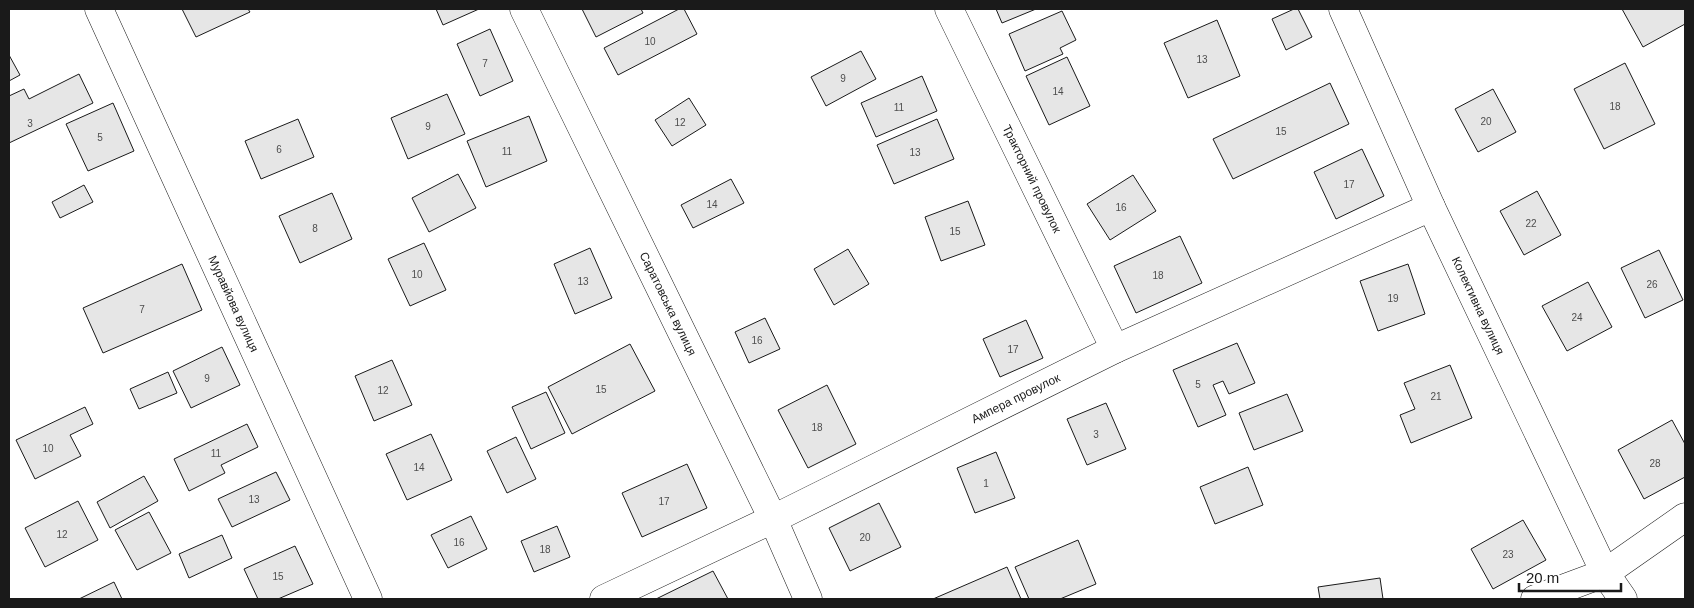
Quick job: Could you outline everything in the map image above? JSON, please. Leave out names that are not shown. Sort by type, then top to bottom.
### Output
[{"type":"street","name":"Муравйова вулиця","points":[[99,9],[368,599]]},
{"type":"street","name":"Саратовська вулиця","points":[[524,9],[773,519],[808,599]]},
{"type":"street","name":"Тракторний провулок","points":[[949,9],[1115,349]]},
{"type":"street","name":"Колективна вулиця","points":[[1343,9],[1431,207],[1605,573],[1623,599]]},
{"type":"street","name":"Ампера провулок","points":[[604,599],[773,519],[1115,349],[1431,207]]},
{"type":"street","points":[[1535,599],[1605,573],[1685,517]]},
{"type":"building","points":[[182,9],[248,9],[250,12],[196,37]]},
{"type":"building","points":[[436,9],[479,9],[443,25]]},
{"type":"building","points":[[582,9],[641,9],[643,13],[596,37]]},
{"type":"building","points":[[679,9],[684,9],[697,34],[618,75],[604,48]]},
{"type":"building","points":[[996,9],[1036,9],[1002,23]]},
{"type":"building","points":[[1298,9],[1312,37],[1286,50],[1272,19]]},
{"type":"building","points":[[1622,9],[1685,9],[1685,24],[1643,47]]},
{"type":"building","points":[[1062,11],[1076,40],[1060,48],[1063,54],[1025,71],[1009,34]]},
{"type":"building","points":[[1217,20],[1240,76],[1188,98],[1164,43]]},
{"type":"building","points":[[490,29],[513,81],[480,96],[457,44]]},
{"type":"building","points":[[861,51],[876,79],[826,106],[811,77]]},
{"type":"building","points":[[9,55],[20,75],[9,81]]},
{"type":"building","points":[[1067,57],[1090,106],[1049,125],[1026,76]]},
{"type":"building","points":[[1625,63],[1655,124],[1604,149],[1574,89]]},
{"type":"building","points":[[79,74],[93,103],[9,143],[9,96],[24,89],[29,99]]},
{"type":"building","points":[[922,76],[937,111],[876,137],[861,103]]},
{"type":"building","points":[[1330,83],[1349,124],[1233,179],[1213,139]]},
{"type":"building","points":[[1493,89],[1516,132],[1478,152],[1455,109]]},
{"type":"building","points":[[447,94],[465,134],[408,159],[391,118]]},
{"type":"building","points":[[689,98],[706,125],[672,146],[655,120]]},
{"type":"building","points":[[113,103],[134,151],[88,171],[66,124]]},
{"type":"building","points":[[529,116],[547,161],[486,187],[467,141]]},
{"type":"building","points":[[298,119],[314,157],[261,179],[245,141]]},
{"type":"building","points":[[937,119],[954,159],[894,184],[877,145]]},
{"type":"building","points":[[1362,149],[1384,196],[1336,219],[1314,172]]},
{"type":"building","points":[[458,174],[476,208],[429,232],[412,198]]},
{"type":"building","points":[[1133,175],[1156,211],[1110,240],[1087,204]]},
{"type":"building","points":[[731,179],[744,203],[693,228],[681,205]]},
{"type":"building","points":[[84,185],[93,202],[60,218],[52,202]]},
{"type":"building","points":[[1537,191],[1561,235],[1524,255],[1500,211]]},
{"type":"building","points":[[332,193],[352,239],[300,263],[279,216]]},
{"type":"building","points":[[968,201],[985,245],[941,261],[925,217]]},
{"type":"building","points":[[1180,236],[1202,283],[1136,313],[1114,266]]},
{"type":"building","points":[[424,243],[446,290],[410,306],[388,259]]},
{"type":"building","points":[[590,248],[612,298],[575,314],[554,264]]},
{"type":"building","points":[[848,249],[869,284],[834,305],[814,269]]},
{"type":"building","points":[[1659,250],[1683,300],[1645,318],[1621,268]]},
{"type":"building","points":[[182,264],[202,310],[103,353],[83,308]]},
{"type":"building","points":[[1408,264],[1425,314],[1378,331],[1360,281]]},
{"type":"building","points":[[1588,282],[1612,327],[1567,351],[1542,306]]},
{"type":"building","points":[[765,318],[780,349],[749,363],[735,332]]},
{"type":"building","points":[[1026,320],[1043,358],[1000,377],[983,339]]},
{"type":"building","points":[[1237,343],[1255,383],[1229,394],[1223,381],[1213,385],[1226,415],[1198,427],[1173,370]]},
{"type":"building","points":[[630,344],[655,391],[572,434],[548,387]]},
{"type":"building","points":[[222,347],[240,385],[191,408],[173,371]]},
{"type":"building","points":[[392,360],[412,405],[374,421],[355,376]]},
{"type":"building","points":[[1450,365],[1472,418],[1411,443],[1400,415],[1415,409],[1404,383]]},
{"type":"building","points":[[168,372],[177,393],[139,409],[130,389]]},
{"type":"building","points":[[827,385],[856,444],[808,468],[778,410]]},
{"type":"building","points":[[546,392],[565,433],[531,449],[512,407]]},
{"type":"building","points":[[1287,394],[1303,431],[1254,450],[1239,413]]},
{"type":"building","points":[[1106,403],[1126,449],[1087,465],[1067,419]]},
{"type":"building","points":[[85,407],[93,424],[70,435],[81,456],[35,479],[16,440]]},
{"type":"building","points":[[1672,420],[1685,444],[1685,477],[1644,499],[1618,450]]},
{"type":"building","points":[[247,424],[258,447],[221,465],[225,473],[189,491],[174,459]]},
{"type":"building","points":[[431,434],[452,480],[407,500],[386,454]]},
{"type":"building","points":[[516,437],[536,479],[507,493],[487,451]]},
{"type":"building","points":[[996,452],[1015,498],[975,513],[957,468]]},
{"type":"building","points":[[687,464],[707,508],[642,537],[622,493]]},
{"type":"building","points":[[1248,467],[1263,505],[1215,524],[1200,487]]},
{"type":"building","points":[[276,472],[290,500],[232,527],[218,499]]},
{"type":"building","points":[[144,476],[158,501],[110,528],[97,502]]},
{"type":"building","points":[[78,501],[98,540],[45,567],[25,528]]},
{"type":"building","points":[[879,503],[901,547],[850,571],[829,528]]},
{"type":"building","points":[[149,512],[171,553],[137,570],[115,530]]},
{"type":"building","points":[[471,516],[487,549],[448,568],[431,535]]},
{"type":"building","points":[[1523,520],[1546,560],[1493,589],[1471,549]]},
{"type":"building","points":[[557,526],[570,557],[534,572],[521,541]]},
{"type":"building","points":[[222,535],[232,558],[189,578],[179,554]]},
{"type":"building","points":[[1078,540],[1096,584],[1060,599],[1029,599],[1015,567]]},
{"type":"building","points":[[295,546],[313,584],[278,599],[258,599],[244,569]]},
{"type":"building","points":[[1007,567],[1021,599],[933,599]]},
{"type":"building","points":[[713,571],[728,599],[656,599]]},
{"type":"building","points":[[1380,578],[1383,599],[1320,599],[1318,587]]},
{"type":"building","points":[[114,582],[122,599],[79,599]]}]
